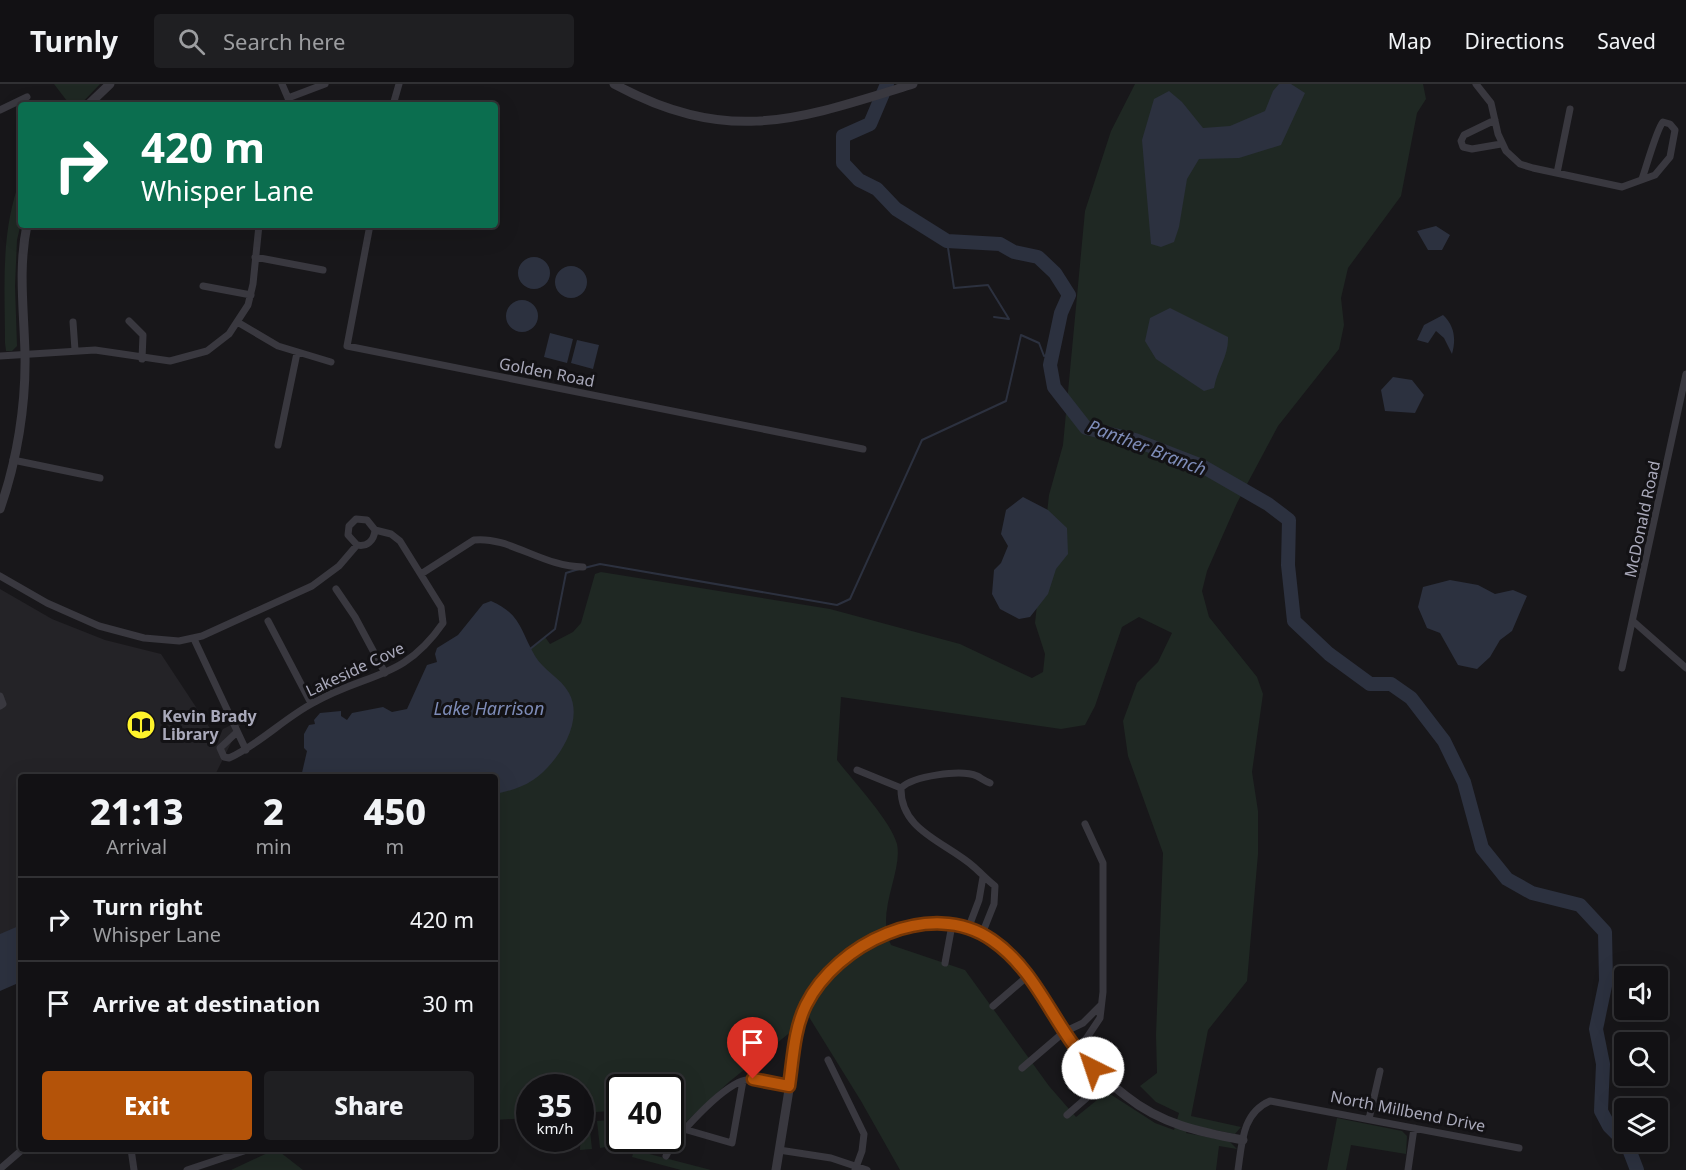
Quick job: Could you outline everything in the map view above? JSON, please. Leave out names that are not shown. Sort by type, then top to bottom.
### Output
[{"type":"street","points":[[91,102],[110,84]]},
{"type":"street","points":[[282,84],[290,102],[325,84]]},
{"type":"street","points":[[394,102],[399,84]]},
{"type":"street","points":[[614,84],[675,112],[744,122],[813,115],[913,84]]},
{"type":"street","points":[[1476,84],[1491,103],[1501,144],[1520,164],[1622,187],[1655,175],[1670,158],[1675,130],[1670,124],[1663,122],[1658,127],[1652,155],[1642,179]]},
{"type":"street","points":[[0,110],[27,97]]},
{"type":"street","points":[[1557,173],[1570,109]]},
{"type":"street","points":[[1495,120],[1464,135],[1461,141],[1463,147],[1472,149],[1501,144]]},
{"type":"street","points":[[0,509],[13,460],[21,413],[25,355],[22,275],[27,228]]},
{"type":"street","points":[[0,356],[95,350],[142,359],[170,361],[207,351],[229,334],[238,323],[251,295],[259,228]]},
{"type":"street","name":"Golden Road","points":[[369,228],[347,346],[863,449]]},
{"type":"street","points":[[255,257],[323,270]]},
{"type":"street","points":[[203,286],[251,295]]},
{"type":"street","points":[[129,321],[143,335],[142,359]]},
{"type":"street","points":[[73,322],[75,350]]},
{"type":"street","points":[[238,323],[268,341],[297,353],[331,362]]},
{"type":"street","points":[[278,446],[297,353]]},
{"type":"street","name":"McDonald Road","points":[[1622,668],[1634,622],[1686,374]]},
{"type":"street","points":[[13,460],[100,478]]},
{"type":"street","points":[[0,576],[47,603],[99,626],[164,641],[194,639],[325,579],[357,545],[369,544],[375,530],[367,520],[352,522],[348,535],[357,545]]},
{"type":"street","name":"Lakeside Cove","points":[[246,750],[311,703],[385,673],[419,654],[444,623],[441,607],[400,541],[391,534],[375,530]]},
{"type":"street","points":[[421,574],[474,540],[483,539],[495,541],[554,564],[583,567]]},
{"type":"street","points":[[336,589],[355,617],[385,673]]},
{"type":"street","points":[[268,621],[311,703]]},
{"type":"street","points":[[1634,622],[1686,668]]},
{"type":"street","points":[[194,639],[236,734],[246,750],[228,758],[224,757],[220,748],[236,734]]},
{"type":"street","points":[[857,770],[901,788]]},
{"type":"street","points":[[901,788],[908,781],[928,776],[975,775],[990,783]]},
{"type":"street","points":[[901,788],[904,809],[916,827],[974,867],[994,886],[994,904],[982,934]]},
{"type":"street","points":[[1075,1048],[1093,1031],[1100,1018],[1102,1005],[1105,876],[1100,851],[1085,824]]},
{"type":"street","points":[[968,929],[979,900],[983,877]]},
{"type":"street","points":[[776,1170],[803,1012],[814,992],[830,975],[870,942],[887,933],[926,924],[952,925],[968,929],[982,934],[1003,949],[1029,975],[1075,1048],[1127,1097],[1170,1124],[1243,1140],[1238,1170]]},
{"type":"street","points":[[945,963],[952,925]]},
{"type":"street","points":[[993,1006],[1029,975]]},
{"type":"street","points":[[1022,1068],[1064,1032],[1077,1027],[1102,1005]]},
{"type":"street","points":[[828,1060],[864,1134],[864,1142],[856,1168]]},
{"type":"street","points":[[1369,1119],[1380,1071]]},
{"type":"street","points":[[666,1156],[676,1140],[725,1090],[742,1081],[753,1079],[789,1086]]},
{"type":"street","points":[[1067,1115],[1107,1080]]},
{"type":"street","points":[[687,1130],[732,1143],[742,1081]]},
{"type":"street","name":"North Millbend Drive","points":[[1243,1140],[1247,1121],[1258,1106],[1270,1101],[1292,1103],[1519,1148]]},
{"type":"street","points":[[1408,1170],[1414,1128]]},
{"type":"street","points":[[779,1150],[867,1170]]},
{"type":"street","points":[[0,1169],[20,1152]]},
{"type":"street","points":[[131,1152],[134,1170]]},
{"type":"street","points":[[187,1170],[241,1152]]},
{"type":"shaded area","points":[[54,84],[100,84],[83,102],[67,101]]},
{"type":"shaded area","points":[[1135,84],[1423,84],[1426,99],[1417,113],[1401,196],[1348,268],[1341,298],[1344,325],[1339,349],[1278,426],[1237,503],[1207,571],[1202,591],[1209,617],[1257,677],[1263,694],[1252,772],[1258,811],[1258,854],[1247,981],[1208,1030],[1191,1116],[1241,1127],[1235,1134],[1189,1125],[1186,1133],[1229,1141],[1237,1149],[1219,1146],[1216,1170],[900,1170],[809,1017],[729,1082],[684,1124],[684,1074],[606,1074],[606,1111],[594,1112],[594,1074],[516,1074],[516,1119],[498,1120],[498,774],[372,774],[545,637],[550,644],[573,632],[581,623],[595,574],[601,572],[830,609],[960,644],[1032,678],[1043,672],[1045,654],[1035,623],[1049,495],[1063,445],[1085,211],[1111,131]],"holes":[[[1139,617],[1172,633],[1158,662],[1137,683],[1123,721],[1128,756],[1163,853],[1156,1035],[1157,1073],[1140,1086],[1156,1102],[1179,1113],[1174,1130],[1155,1123],[1107,1092],[1076,1117],[1049,1086],[965,970],[891,945],[886,919],[898,855],[897,844],[880,813],[837,760],[841,697],[1061,729],[1085,725],[1095,706],[1122,627]]]},
{"type":"shaded area","points":[[18,186],[18,228],[20,228],[17,240],[15,286],[17,346],[12,351],[6,351],[5,259],[14,198]]},
{"type":"shaded area","points":[[0,589],[52,619],[105,640],[161,654],[217,739],[223,729],[243,719],[216,774],[18,774],[18,949],[0,956]]},
{"type":"shaded area","points":[[1337,1118],[1402,1131],[1407,1136],[1406,1154],[1351,1145],[1346,1170],[1327,1170]]},
{"type":"shaded area","points":[[606,1120],[606,1147],[600,1148],[597,1121]]},
{"type":"shaded area","points":[[270,1152],[280,1152],[303,1170],[231,1170]]},
{"type":"shaded area","points":[[633,1152],[642,1152],[711,1170],[681,1170],[632,1157]]},
{"type":"water","points":[[1279,84],[1291,84],[1305,93],[1281,145],[1239,158],[1199,159],[1187,179],[1179,227],[1174,242],[1161,247],[1151,244],[1142,140],[1154,99],[1169,91],[1182,102],[1203,128],[1230,126],[1265,111],[1273,91]]},
{"type":"water","points":[[1436,226],[1450,235],[1442,250],[1428,250],[1417,231]]},
{"type":"water","points":[[534,257],[545,262],[550,273],[545,284],[534,289],[523,284],[518,273],[523,262]]},
{"type":"water","points":[[571,266],[582,271],[587,282],[582,293],[571,298],[560,293],[555,282],[560,271]]},
{"type":"water","points":[[522,300],[533,305],[538,316],[533,327],[522,332],[511,327],[506,316],[511,305]]},
{"type":"water","points":[[1170,308],[1228,337],[1227,350],[1214,388],[1204,391],[1156,359],[1145,341],[1150,318]]},
{"type":"water","points":[[1443,315],[1454,333],[1452,354],[1444,338],[1436,331],[1428,343],[1417,340],[1424,325]]},
{"type":"water","points":[[550,333],[573,339],[567,363],[544,357]]},
{"type":"water","points":[[577,340],[599,345],[593,369],[571,363]]},
{"type":"water","points":[[1393,377],[1412,380],[1424,395],[1415,413],[1385,411],[1381,390]]},
{"type":"water","points":[[1023,497],[1048,510],[1067,528],[1068,554],[1056,569],[1048,594],[1030,617],[1019,619],[1000,609],[992,594],[994,570],[1001,563],[1008,546],[1001,534],[1006,510]]},
{"type":"water","points":[[1450,580],[1478,585],[1495,594],[1513,590],[1527,596],[1512,631],[1500,640],[1490,657],[1477,669],[1458,665],[1440,633],[1427,628],[1418,607],[1423,587]]},
{"type":"water","name":"Lake Harrison","points":[[491,601],[514,617],[535,656],[566,688],[573,704],[574,717],[566,741],[542,773],[524,785],[498,793],[498,774],[302,774],[307,751],[304,748],[304,734],[309,725],[315,724],[314,720],[320,713],[341,711],[341,716],[347,720],[352,713],[383,707],[392,712],[407,709],[427,665],[437,662],[435,654],[437,648],[458,635],[483,604]]},
{"type":"water","points":[[18,926],[18,984],[0,991],[0,934]]},
{"type":"waterway","name":"Panther Branch","points":[[887,84],[870,124],[843,136],[843,163],[859,180],[877,189],[896,209],[947,241],[1000,244],[1014,252],[1038,257],[1055,273],[1069,295],[1061,313],[1050,365],[1054,387],[1086,428],[1135,440],[1202,466],[1268,504],[1289,520],[1288,565],[1294,621],[1329,654],[1370,684],[1391,684],[1411,698],[1444,741],[1464,782],[1482,848],[1507,879],[1532,893],[1580,905],[1605,932],[1606,981],[1596,1029],[1603,1064],[1601,1111],[1609,1126],[1627,1144],[1637,1170]]},
{"type":"waterway","points":[[947,241],[954,288],[988,285],[1009,319],[994,317]]},
{"type":"waterway","points":[[584,568],[600,564],[837,605],[850,599],[922,440],[1006,401],[1021,335],[1039,343],[1044,356],[1052,353]]},
{"type":"waterway","points":[[530,649],[555,629],[566,573],[579,569]]},
{"type":"place","name":"Kevin Brady Library","points":[[141,725]]},
{"type":"route","points":[[753,1079],[789,1086],[800,1022],[807,1003],[824,981],[848,958],[887,933],[912,926],[940,923],[982,934],[1017,961],[1029,975],[1075,1048],[1093,1068]]}]
